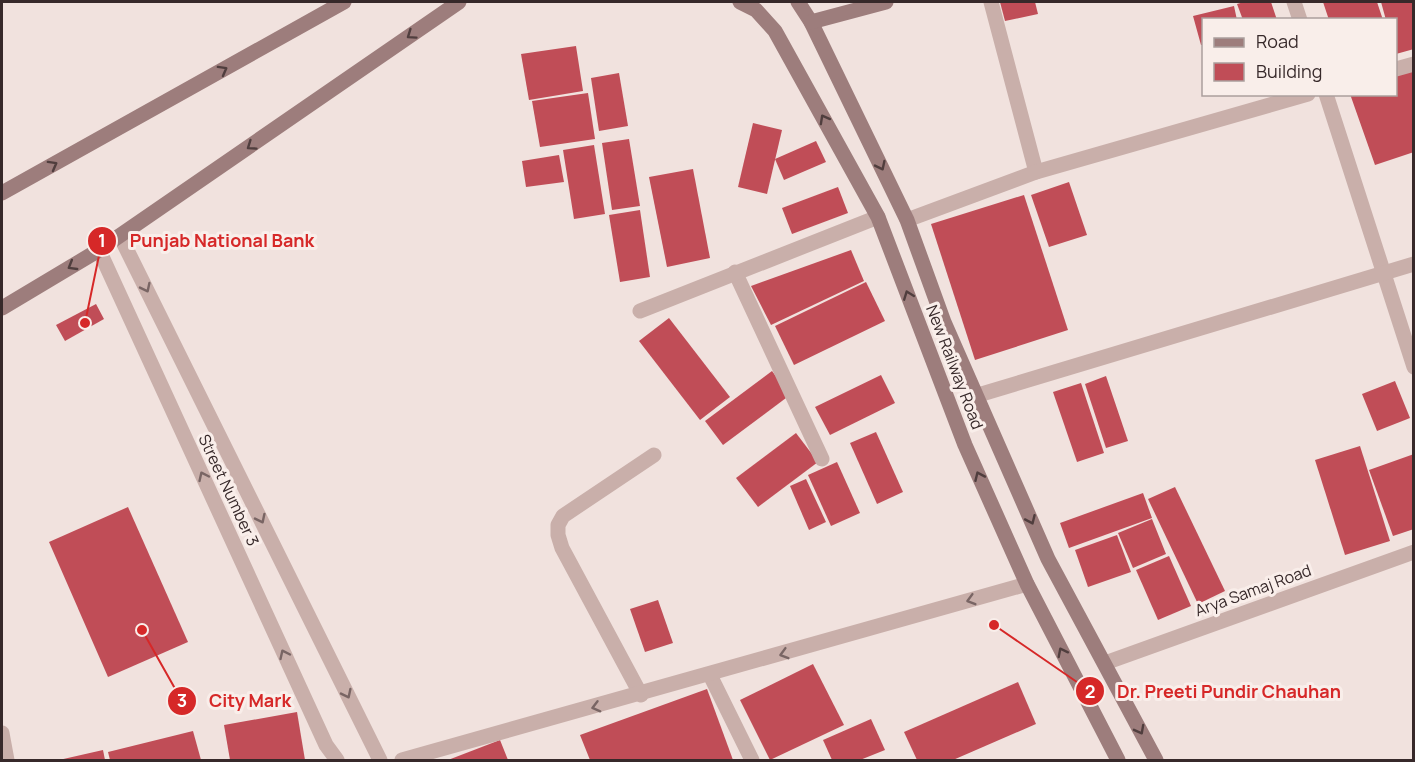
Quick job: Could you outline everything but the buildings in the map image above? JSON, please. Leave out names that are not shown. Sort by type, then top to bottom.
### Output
[{"type":"main road","points":[[2,193],[344,2]]},
{"type":"main road","points":[[2,308],[120,236],[459,2]]},
{"type":"main road","name":"New Railway Road","points":[[740,2],[756,9],[775,31],[878,217],[965,445],[1027,584],[1118,760]]},
{"type":"main road","name":"New Railway Road","points":[[798,2],[811,22],[907,220],[944,322],[1048,559],[1156,760]]},
{"type":"main road","points":[[811,22],[886,2]]},
{"type":"street","points":[[991,2],[1036,172]]},
{"type":"street","points":[[1294,2],[1299,18]]},
{"type":"street","points":[[1397,68],[1413,64]]},
{"type":"street","points":[[907,220],[1036,172],[1301,96]]},
{"type":"street","points":[[1327,96],[1413,367]]},
{"type":"street","points":[[640,311],[878,217]]},
{"type":"street","points":[[120,236],[380,760]]},
{"type":"street","name":"Street Number 3","points":[[99,250],[326,745],[337,760]]},
{"type":"street","points":[[975,396],[1413,264]]},
{"type":"street","points":[[735,272],[822,459]]},
{"type":"street","points":[[641,695],[562,548],[558,525],[563,516],[654,454]]},
{"type":"street","name":"Arya Samaj Road","points":[[1105,663],[1413,552]]},
{"type":"street","points":[[402,760],[641,695],[1027,584]]},
{"type":"street","points":[[710,675],[752,760]]},
{"type":"street","points":[[2,733],[7,760]]},
{"type":"place","name":"Punjab National Bank","points":[[85,323]]},
{"type":"place","name":"Dr. Preeti Pundir Chauhan","points":[[994,625]]},
{"type":"place","name":"City Mark","points":[[142,630]]}]
